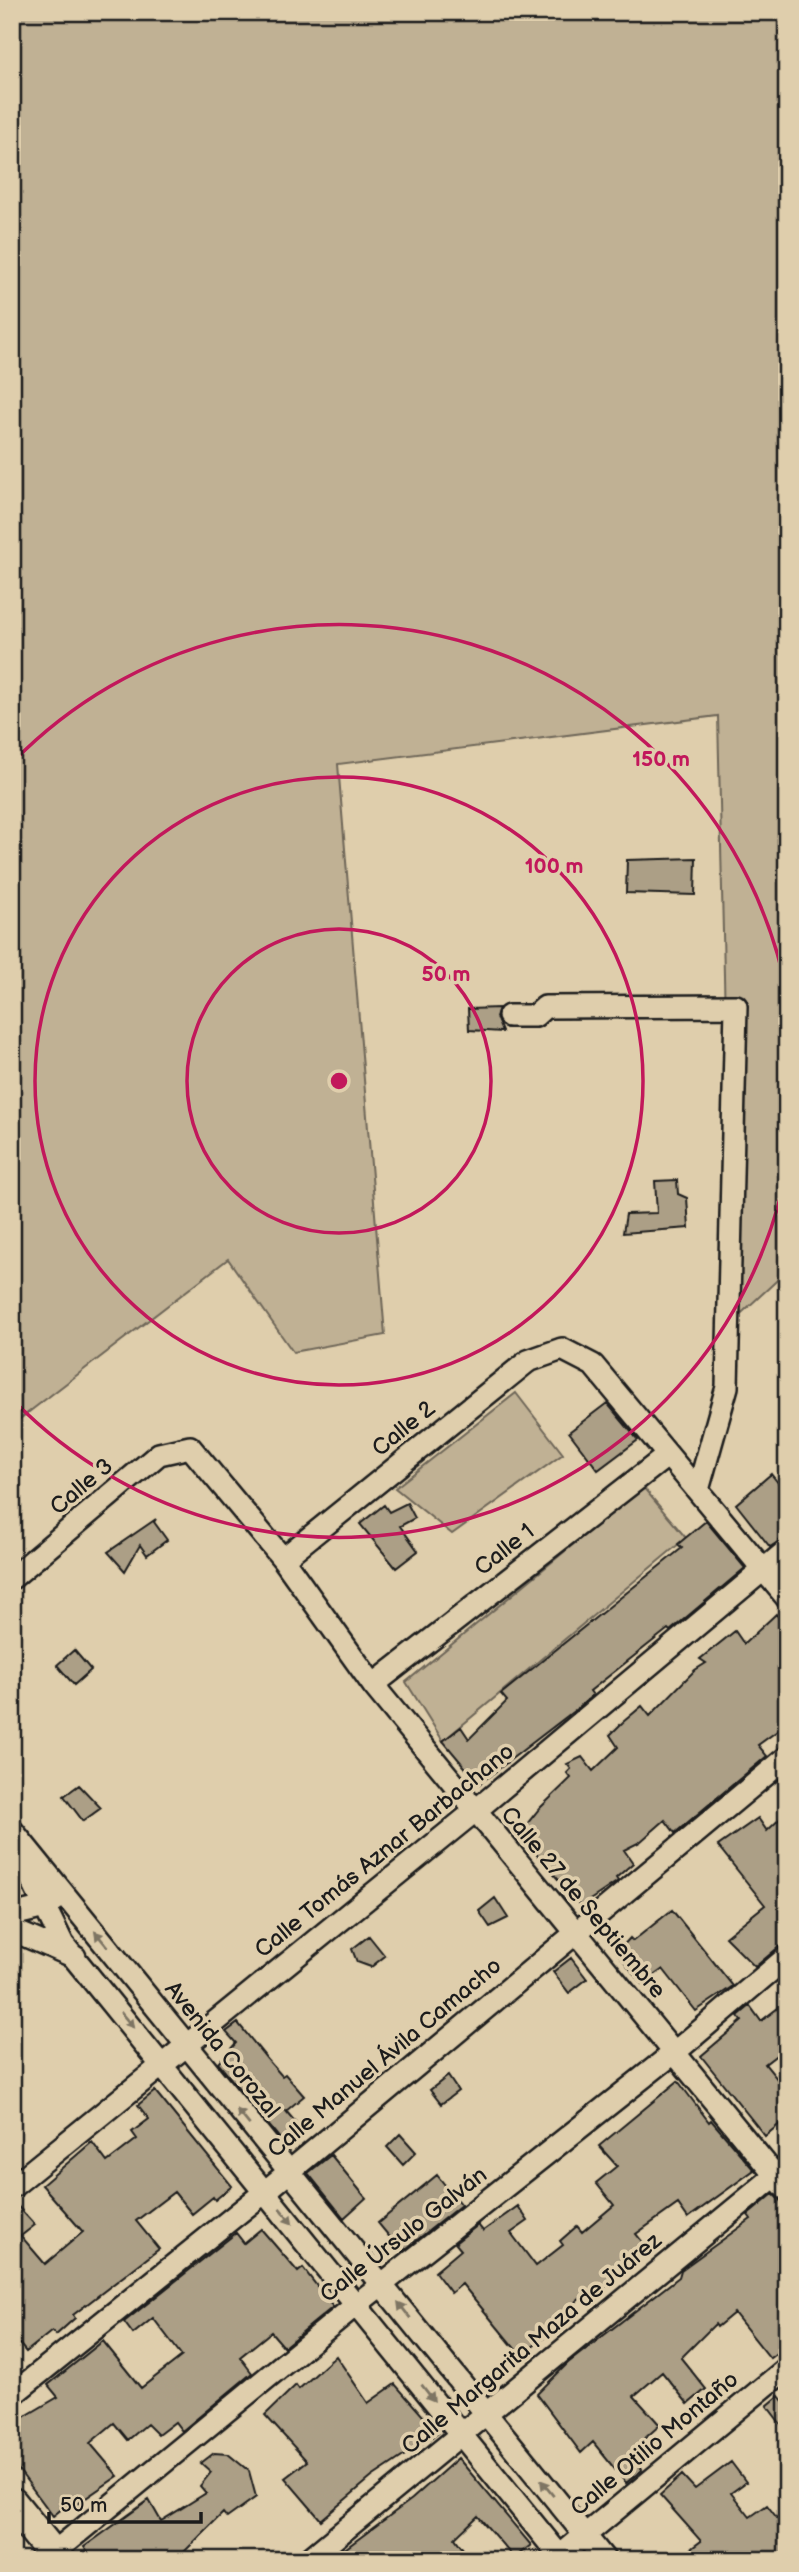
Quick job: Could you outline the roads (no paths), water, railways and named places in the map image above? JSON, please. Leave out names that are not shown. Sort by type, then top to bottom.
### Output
[{"type":"main road","points":[[12,2503],[55,2556]]},
{"type":"street","points":[[509,1016],[535,1016],[545,1007],[736,1006],[727,1387],[698,1490]]},
{"type":"street","name":"Calle 2","points":[[283,1559],[528,1361],[562,1349],[593,1365],[668,1455]]},
{"type":"street","name":"Calle 27 de Septiembre","points":[[190,1447],[283,1559],[373,1685],[475,1811],[675,2052],[783,2177]]},
{"type":"street","name":"Calle 3","points":[[12,1578],[159,1454],[190,1447]]},
{"type":"street","points":[[668,1455],[787,1598]]},
{"type":"street","name":"Calle 1","points":[[373,1685],[668,1455]]},
{"type":"street","name":"Calle Tomás Aznar Barbachano","points":[[12,2187],[475,1811],[787,1550]]},
{"type":"street","name":"Calle Manuel Ávila Camacho","points":[[12,2395],[266,2191],[787,1757]]},
{"type":"street","name":"Avenida Corozal","points":[[12,1830],[605,2560]]},
{"type":"street","points":[[12,1840],[63,1944],[266,2191],[559,2558]]},
{"type":"street","points":[[12,1915],[45,1907],[65,1894]]},
{"type":"street","points":[[12,1930],[75,1957]]},
{"type":"street","name":"Calle Úrsulo Galván","points":[[55,2556],[357,2304],[675,2052],[787,1957]]},
{"type":"street","name":"Calle Margarita Maza de Juárez","points":[[308,2560],[783,2177]]},
{"type":"street","name":"Calle Otilio Montaño","points":[[559,2558],[787,2368]]}]
